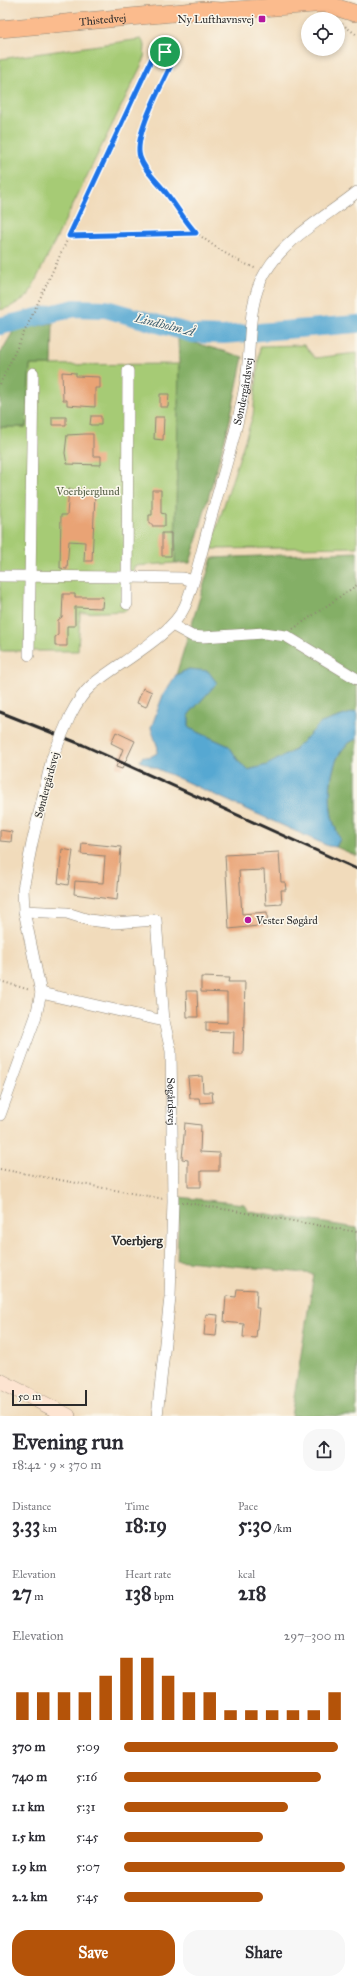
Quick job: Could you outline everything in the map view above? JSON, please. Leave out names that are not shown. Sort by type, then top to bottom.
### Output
[{"type":"main road","name":"Thistedvej","points":[[205,10],[221,3],[257,0]]},
{"type":"main road","name":"Thistedvej","points":[[0,29],[205,10],[222,11],[326,4],[353,10]]},
{"type":"street","name":"Søndergårdsvej","points":[[0,1115],[36,1016],[41,993],[24,911],[24,889],[32,844],[52,758],[70,716],[80,698],[92,686],[179,618],[185,606],[193,581],[229,454],[246,382],[250,351],[253,303],[258,287],[274,260],[288,244],[357,192]]},
{"type":"street","points":[[127,604],[128,371]]},
{"type":"street","points":[[30,655],[33,373]]},
{"type":"street","points":[[0,576],[183,578],[193,581]]},
{"type":"street","points":[[172,624],[192,636],[202,637],[264,633],[286,636],[357,679]]},
{"type":"street","name":"Søgårdsvej","points":[[24,911],[68,913],[89,920],[114,923],[156,920],[164,1021],[171,1051],[173,1200],[170,1297],[157,1416]]},
{"type":"street","points":[[41,993],[164,1021]]},
{"type":"street","points":[[0,1381],[68,1416]]},
{"type":"path","points":[[345,26],[357,35]]},
{"type":"path","points":[[0,384],[154,54],[165,52],[170,54],[171,65],[142,130],[140,157],[155,182],[167,193],[183,218],[196,233],[235,260],[265,273]]},
{"type":"path","points":[[69,236],[196,233]]},
{"type":"path","points":[[286,636],[296,626],[357,585]]},
{"type":"path","points":[[0,981],[41,993]]},
{"type":"green space","points":[[141,39],[145,45],[144,60],[28,296],[10,307],[0,310],[0,59]]},
{"type":"green space","points":[[53,323],[52,365],[30,365],[26,427],[0,427],[0,354],[14,330]]},
{"type":"green space","points":[[178,338],[243,357],[229,424],[190,563],[175,563],[179,364]]},
{"type":"green space","points":[[304,345],[315,358],[357,353],[357,547],[210,549],[253,415],[260,346]]},
{"type":"green space","name":"Voerbjerglund","points":[[179,364],[175,563],[134,566],[126,611],[80,613],[78,651],[0,651],[0,427],[26,427],[30,365]]},
{"type":"green space","points":[[357,552],[357,711],[321,723],[293,751],[267,765],[248,770],[240,763],[229,746],[189,728],[189,714],[207,694],[189,669],[176,675],[212,558]]},
{"type":"green space","points":[[357,739],[357,856],[336,847],[340,839],[332,817],[330,790],[331,780],[337,759],[342,750],[349,743]]},
{"type":"green space","points":[[179,1197],[244,1204],[249,1211],[357,1228],[357,1416],[291,1416],[314,1274],[177,1260]]},
{"type":"water","points":[[189,669],[208,671],[217,683],[189,714],[189,728],[229,746],[240,763],[248,770],[267,765],[293,751],[321,723],[357,711],[357,739],[349,743],[342,750],[337,759],[331,780],[330,801],[334,825],[340,839],[336,847],[328,846],[140,761],[143,756],[150,757],[157,753],[158,748],[151,728],[163,695],[176,675]]},
{"type":"building","points":[[62,372],[76,373],[76,376],[100,377],[100,388],[95,388],[95,407],[67,405],[67,400],[63,400]]},
{"type":"building","points":[[160,394],[169,394],[168,407],[160,407]]},
{"type":"building","points":[[91,416],[101,416],[101,425],[90,425]]},
{"type":"building","points":[[52,417],[66,417],[66,425],[52,425]]},
{"type":"building","points":[[155,417],[164,417],[163,440],[154,439]]},
{"type":"building","points":[[93,434],[93,456],[101,456],[101,465],[67,464],[65,453],[67,435]]},
{"type":"building","points":[[69,489],[89,491],[89,494],[95,494],[92,561],[84,561],[85,542],[69,541],[67,569],[60,568],[61,515],[67,515]]},
{"type":"building","points":[[152,490],[161,490],[161,513],[165,514],[165,526],[152,526],[152,524],[149,524],[149,515],[152,515]]},
{"type":"building","points":[[162,533],[171,533],[171,556],[162,556]]},
{"type":"building","points":[[63,594],[75,594],[75,597],[103,597],[102,608],[75,607],[75,626],[67,626],[67,646],[55,646],[55,637],[58,635],[58,620],[62,617]]},
{"type":"building","points":[[143,688],[152,692],[146,707],[137,703]]},
{"type":"building","points":[[116,732],[135,741],[122,769],[116,767],[123,749],[111,743]]},
{"type":"building","points":[[0,830],[12,832],[11,842],[0,841]]},
{"type":"building","points":[[82,843],[121,847],[117,900],[74,894],[75,881],[103,883],[105,856],[81,854]]},
{"type":"building","points":[[62,849],[73,851],[68,885],[58,883]]},
{"type":"building","points":[[279,852],[281,882],[285,882],[286,890],[281,890],[282,904],[266,905],[264,870],[239,871],[242,914],[267,912],[268,925],[229,929],[225,855]]},
{"type":"building","points":[[201,977],[229,978],[228,982],[245,982],[243,1054],[233,1054],[234,1032],[206,1031],[206,1022],[227,1023],[227,993],[201,992]]},
{"type":"building","points":[[186,991],[197,991],[198,1017],[187,1017]]},
{"type":"building","points":[[202,1076],[203,1092],[212,1092],[213,1102],[200,1103],[199,1098],[190,1098],[188,1077]]},
{"type":"building","points":[[185,1123],[201,1125],[200,1152],[219,1153],[219,1171],[201,1171],[201,1187],[188,1187],[188,1160],[182,1159]]},
{"type":"building","points":[[237,1289],[257,1290],[256,1308],[259,1308],[256,1338],[243,1337],[244,1324],[224,1322],[226,1296],[236,1297]]},
{"type":"building","points":[[206,1314],[218,1315],[216,1336],[204,1335]]},
{"type":"waterway","name":"Lindholm Å","points":[[0,326],[75,308],[106,309],[193,334],[223,335],[357,324]]},
{"type":"railway","points":[[0,712],[83,745],[357,869]]},
{"type":"place","name":"Ny Lufthavnsvej","points":[[262,19]]},
{"type":"place","name":"Vester Søgård","points":[[248,920]]},
{"type":"district","name":"Voerbjerg","points":[[137,1241]]},
{"type":"route","points":[[165,52],[170,54],[171,65],[142,130],[140,157],[155,182],[167,193],[183,218],[196,233],[69,236],[154,54],[165,52]]}]
